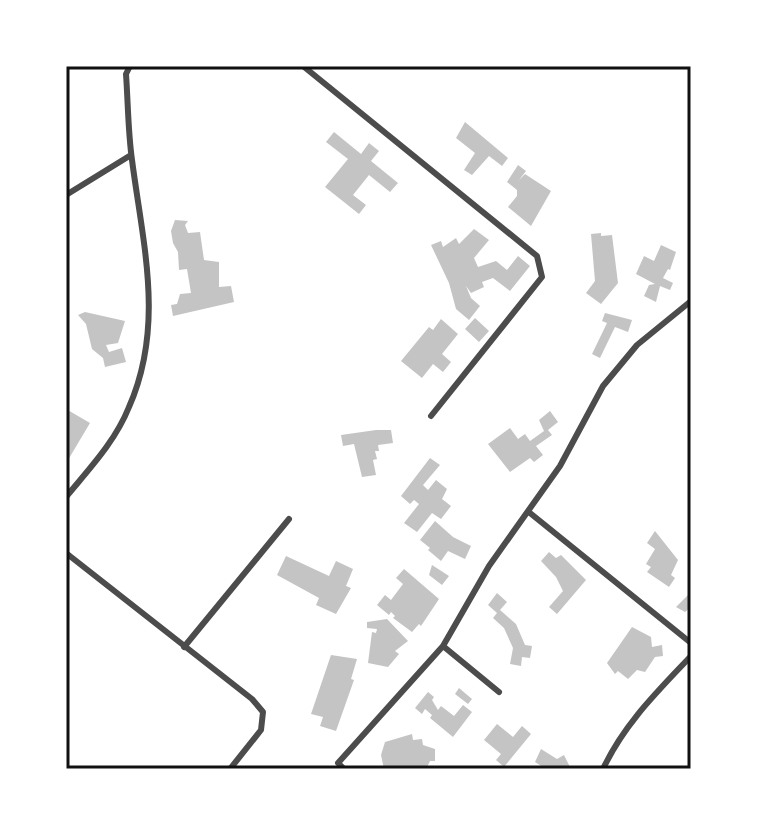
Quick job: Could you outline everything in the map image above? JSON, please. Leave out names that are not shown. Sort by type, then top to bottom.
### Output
[{"type":"street","points":[[66,497],[107,447],[129,408],[143,370],[151,331],[149,287],[131,155],[126,74],[130,66]]},
{"type":"street","points":[[303,66],[537,256],[542,277],[431,416]]},
{"type":"street","points":[[66,195],[131,155]]},
{"type":"street","points":[[344,769],[338,763],[443,646],[489,566],[530,513],[560,466],[603,386],[637,345],[691,301]]},
{"type":"street","points":[[530,513],[691,643]]},
{"type":"street","points":[[184,647],[289,519]]},
{"type":"street","points":[[66,553],[263,712],[261,730],[230,769]]},
{"type":"street","points":[[443,646],[499,692]]},
{"type":"street","points":[[603,769],[617,739],[691,656]]},
{"type":"building","points":[[465,122],[508,158],[502,166],[489,156],[472,175],[464,170],[475,153],[456,138]]},
{"type":"building","points":[[334,132],[361,154],[369,143],[379,151],[371,161],[398,183],[390,192],[369,175],[353,195],[366,205],[359,214],[325,187],[348,159],[326,142]]},
{"type":"building","points":[[518,165],[526,171],[519,180],[525,174],[551,191],[531,226],[508,207],[517,196],[517,190],[507,182]]},
{"type":"building","points":[[175,220],[188,221],[185,225],[188,233],[200,232],[204,260],[219,262],[219,287],[231,286],[234,302],[173,316],[171,305],[177,304],[180,294],[191,293],[187,269],[179,270],[178,252],[173,243],[171,231]]},
{"type":"building","points":[[474,229],[489,240],[474,258],[478,267],[496,261],[507,270],[518,256],[530,266],[510,291],[493,278],[482,282],[484,287],[471,293],[466,286],[471,298],[480,306],[469,320],[456,309],[449,283],[431,245],[441,241],[443,247],[456,238],[459,244]]},
{"type":"building","points":[[601,233],[601,236],[612,235],[618,283],[601,304],[586,293],[595,281],[591,234]]},
{"type":"building","points":[[661,245],[676,252],[670,270],[663,278],[673,283],[670,290],[660,286],[656,302],[644,296],[649,285],[655,284],[636,274],[644,256],[654,261]]},
{"type":"building","points":[[85,312],[125,321],[118,343],[106,345],[109,352],[122,348],[126,362],[105,367],[103,358],[92,349],[86,324],[78,315]]},
{"type":"building","points":[[605,313],[632,320],[628,332],[615,327],[600,358],[592,354],[607,323],[602,321]]},
{"type":"building","points":[[475,318],[489,331],[479,342],[465,329]]},
{"type":"building","points":[[441,319],[458,334],[442,354],[451,362],[443,372],[433,364],[422,378],[401,361],[429,327],[433,330]]},
{"type":"building","points":[[66,409],[90,423],[68,460],[66,458]]},
{"type":"building","points":[[550,411],[558,422],[548,430],[552,435],[536,446],[543,455],[534,462],[530,458],[510,472],[488,444],[510,428],[518,439],[525,434],[530,441],[544,431],[539,420]]},
{"type":"building","points":[[391,430],[393,443],[378,445],[379,451],[375,451],[377,459],[373,460],[376,475],[362,477],[354,444],[343,446],[341,435]]},
{"type":"building","points":[[430,458],[440,465],[423,485],[428,490],[436,480],[447,489],[442,499],[451,506],[441,519],[432,513],[417,532],[404,523],[419,504],[414,500],[410,504],[401,496]]},
{"type":"building","points":[[435,521],[453,537],[471,546],[465,559],[448,551],[441,561],[420,540]]},
{"type":"building","points":[[655,531],[678,560],[671,575],[675,578],[669,587],[647,572],[651,567],[646,564],[655,549],[647,543]]},
{"type":"building","points":[[549,552],[556,558],[561,555],[586,580],[557,614],[549,607],[563,591],[556,577],[541,561]]},
{"type":"building","points":[[286,556],[329,576],[336,561],[353,569],[346,586],[351,588],[336,614],[316,605],[319,598],[277,575]]},
{"type":"building","points":[[432,565],[449,576],[442,585],[429,575]]},
{"type":"building","points":[[404,569],[439,599],[421,626],[419,624],[412,632],[393,618],[395,616],[391,612],[389,615],[377,605],[385,595],[391,600],[403,584],[396,578]]},
{"type":"building","points":[[691,592],[691,607],[685,612],[676,607]]},
{"type":"building","points":[[497,593],[507,602],[500,610],[516,624],[525,645],[532,646],[530,658],[522,657],[521,666],[510,664],[513,648],[504,628],[493,618],[497,613],[488,605]]},
{"type":"building","points":[[387,619],[408,641],[395,651],[399,654],[388,667],[368,663],[372,632],[376,633],[377,629],[367,628],[367,622]]},
{"type":"building","points":[[632,627],[651,637],[652,647],[662,645],[663,656],[655,657],[645,672],[637,670],[628,679],[618,671],[615,674],[607,663]]},
{"type":"building","points":[[331,655],[357,659],[351,679],[354,680],[336,731],[320,726],[323,717],[311,714]]},
{"type":"building","points":[[459,688],[472,699],[468,704],[455,694]]},
{"type":"building","points":[[428,692],[434,697],[432,700],[438,710],[441,706],[454,716],[463,705],[472,712],[453,737],[430,718],[432,715],[425,709],[422,714],[415,708]]},
{"type":"building","points":[[497,724],[513,737],[522,726],[531,734],[504,767],[496,760],[501,754],[484,740]]},
{"type":"building","points":[[412,734],[413,740],[422,739],[423,745],[435,749],[435,761],[430,761],[426,769],[384,769],[381,755],[385,742]]},
{"type":"building","points":[[541,749],[557,759],[564,755],[571,769],[546,769],[535,762]]}]
